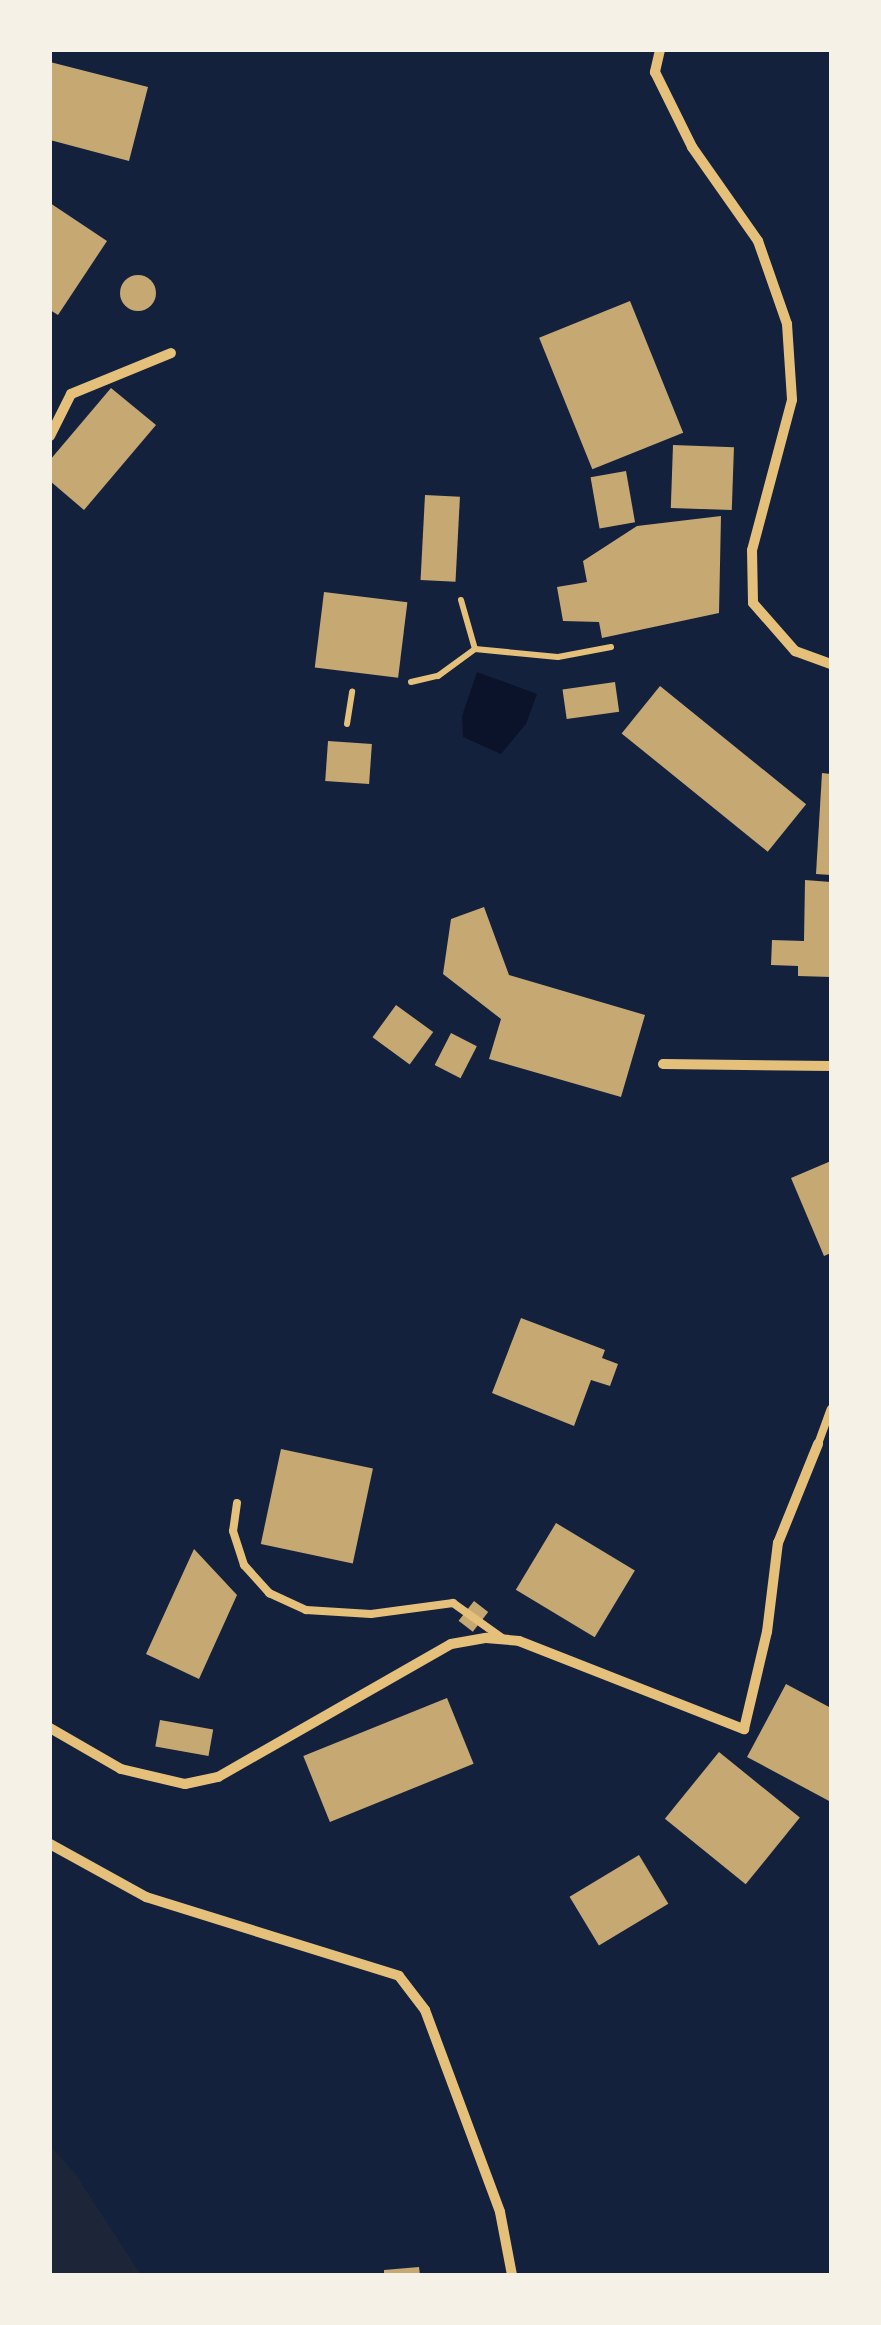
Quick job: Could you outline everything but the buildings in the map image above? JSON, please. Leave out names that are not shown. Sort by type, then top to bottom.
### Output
[{"type":"street","points":[[660,50],[656,72],[692,148],[758,241],[786,324],[792,400],[752,550],[753,604],[795,651],[831,664]]},
{"type":"street","points":[[50,436],[71,394],[171,353]]},
{"type":"street","points":[[664,1064],[831,1066]]},
{"type":"street","points":[[50,1728],[121,1769],[185,1784],[218,1776],[451,1644],[505,1640],[744,1729],[768,1632],[778,1542],[818,1444]]},
{"type":"street","points":[[50,1844],[146,1897],[399,1976],[426,2010],[500,2212],[512,2275]]},
{"type":"lane","points":[[818,1444],[831,1409]]},
{"type":"lane","points":[[237,1504],[233,1531],[244,1566],[269,1594],[306,1610],[371,1614],[453,1603],[505,1640]]},
{"type":"path","points":[[461,600],[475,650]]},
{"type":"path","points":[[411,682],[438,676],[475,650],[558,657],[611,647]]},
{"type":"path","points":[[348,724],[352,691]]},
{"type":"shaded area","points":[[477,672],[537,694],[526,724],[501,754],[463,737],[462,716]]},
{"type":"shaded area","points":[[50,2145],[76,2175],[141,2275],[50,2275]]}]
